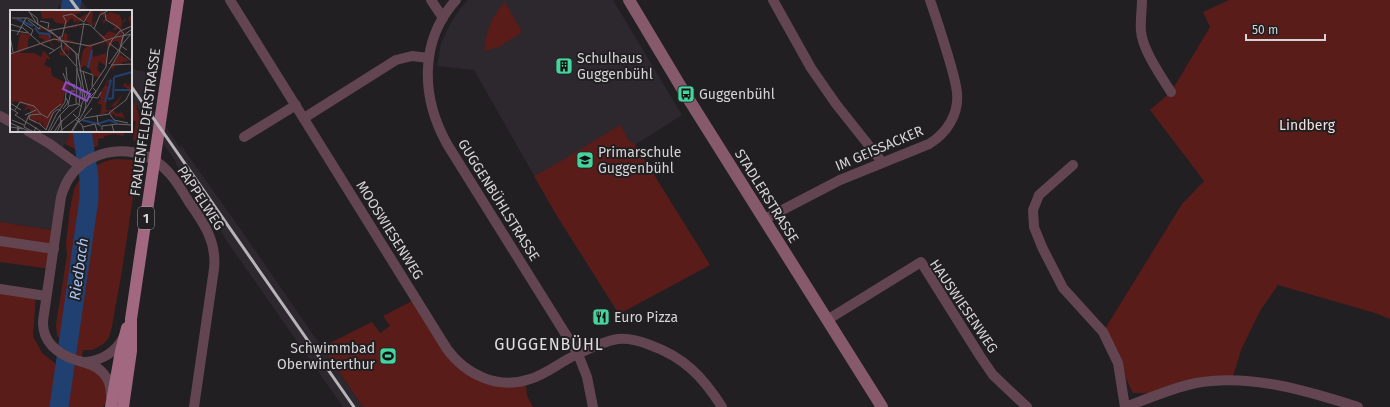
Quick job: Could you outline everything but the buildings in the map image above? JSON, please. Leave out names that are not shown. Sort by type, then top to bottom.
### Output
[{"type":"main road","name":"FRAUENFELDERSTRASSE","points":[[124,407],[131,351],[130,319],[178,0]]},
{"type":"main road","name":"STADLERSTRASSE","points":[[629,0],[882,407]]},
{"type":"main road","name":"FRAUENFELDERSTRASSE","points":[[111,404],[124,335],[130,319]]},
{"type":"street","name":"MOOSWIESENWEG","points":[[230,0],[448,349],[460,364],[471,372],[488,380],[502,383],[516,382],[535,378],[578,354],[608,342],[619,339],[631,340],[655,346],[674,356],[693,369],[710,388],[722,407]]},
{"type":"street","points":[[431,0],[443,18]]},
{"type":"street","name":"GUGGENBÜHLSTRASSE","points":[[456,0],[443,18],[433,40],[429,58],[429,96],[434,116],[439,129],[578,354],[587,377],[594,407]]},
{"type":"street","points":[[773,0],[811,68],[836,104],[882,162]]},
{"type":"street","name":"IM GEISSACKER","points":[[764,219],[831,184],[935,140],[941,136],[949,126],[956,109],[957,91],[942,32],[930,0]]},
{"type":"street","points":[[1142,0],[1141,32],[1143,43],[1154,65],[1171,92]]},
{"type":"street","points":[[304,118],[396,60],[412,56],[429,58]]},
{"type":"street","points":[[244,137],[296,105]]},
{"type":"street","points":[[0,116],[10,121]]},
{"type":"street","points":[[30,132],[82,164]]},
{"type":"street","name":"PAPPELWEG","points":[[86,362],[75,360],[58,351],[47,340],[43,332],[46,296],[63,191],[68,179],[82,164],[96,156],[115,151],[137,153],[158,162],[172,177],[208,231],[214,253],[214,269],[194,407]]},
{"type":"street","points":[[1073,165],[1039,195],[1033,210],[1034,227],[1042,247],[1064,288],[1103,332],[1118,363],[1126,407],[1160,393],[1197,383],[1232,380],[1276,385],[1322,395],[1358,407]]},
{"type":"street","points":[[0,241],[54,250]]},
{"type":"street","name":"HAUSWIESENWEG","points":[[827,320],[921,262],[993,375],[1027,407]]},
{"type":"street","points":[[0,290],[46,296]]},
{"type":"street","points":[[86,362],[97,360],[109,354],[118,346],[124,335]]},
{"type":"street","points":[[86,362],[96,367],[103,373],[109,385],[111,404]]},
{"type":"shaded area","points":[[0,0],[69,0],[67,10],[63,10],[59,4],[57,10],[10,10],[10,132],[68,132],[69,136],[61,151],[80,166],[71,175],[57,231],[0,222]]},
{"type":"shaded area","points":[[74,0],[81,0],[88,10],[72,10]]},
{"type":"shaded area","name":"Primarschule Guggenbühl","points":[[468,0],[613,0],[682,115],[635,145],[710,265],[619,314],[557,216],[474,70],[437,66],[441,43],[450,24]]},
{"type":"shaded area","points":[[132,69],[151,73],[147,100],[181,149],[180,144],[239,227],[363,407],[343,407],[226,240],[214,218],[175,163],[176,162],[132,99]]},
{"type":"green space","name":"Lindberg","points":[[1229,0],[1390,0],[1390,319],[1375,313],[1278,285],[1260,311],[1241,350],[1232,380],[1159,393],[1133,393],[1103,332],[1182,204],[1204,181],[1150,110],[1171,92],[1210,27],[1203,12]]},
{"type":"green space","points":[[505,2],[522,32],[499,47],[484,51],[490,25],[496,13]]},
{"type":"green space","points":[[132,98],[137,108],[139,118],[136,141],[133,140],[136,121],[132,121]]},
{"type":"green space","points":[[620,125],[629,141],[635,144],[710,265],[619,314],[557,216],[534,176]]},
{"type":"green space","points":[[68,132],[124,132],[124,136],[115,134],[104,136],[104,138],[98,139],[98,146],[81,152],[65,144],[69,136]]},
{"type":"green space","points":[[116,159],[136,160],[138,163],[122,271],[111,331],[108,339],[102,345],[92,350],[83,350],[81,361],[100,370],[112,400],[103,407],[0,407],[0,289],[36,295],[33,336],[42,353],[56,364],[60,340],[57,335],[56,325],[67,255],[66,243],[74,189],[82,176],[93,167],[106,161]]},
{"type":"green space","points":[[0,222],[57,231],[51,269],[0,262]]},
{"type":"green space","name":"Schwimmbad Oberwinterthur","points":[[412,301],[451,361],[467,374],[485,383],[505,387],[526,385],[527,396],[533,407],[363,407],[322,347],[372,322],[380,333],[390,326],[383,316]]},
{"type":"waterway","name":"Riedbach","points":[[70,10],[72,0]]},
{"type":"waterway","name":"Riedbach","points":[[59,407],[89,199],[89,178],[82,132]]},
{"type":"railway","points":[[71,0],[78,10]]},
{"type":"railway","points":[[132,87],[354,407]]},
{"type":"place","name":"Schulhaus Guggenbühl","points":[[564,66]]},
{"type":"place","name":"Guggenbühl","points":[[686,94]]},
{"type":"place","name":"Primarschule Guggenbühl","points":[[585,160]]},
{"type":"place","name":"Euro Pizza","points":[[601,317]]},
{"type":"place","name":"Schwimmbad Oberwinterthur","points":[[388,356]]},
{"type":"district","name":"GUGGENBÜHL","points":[[549,344]]}]
